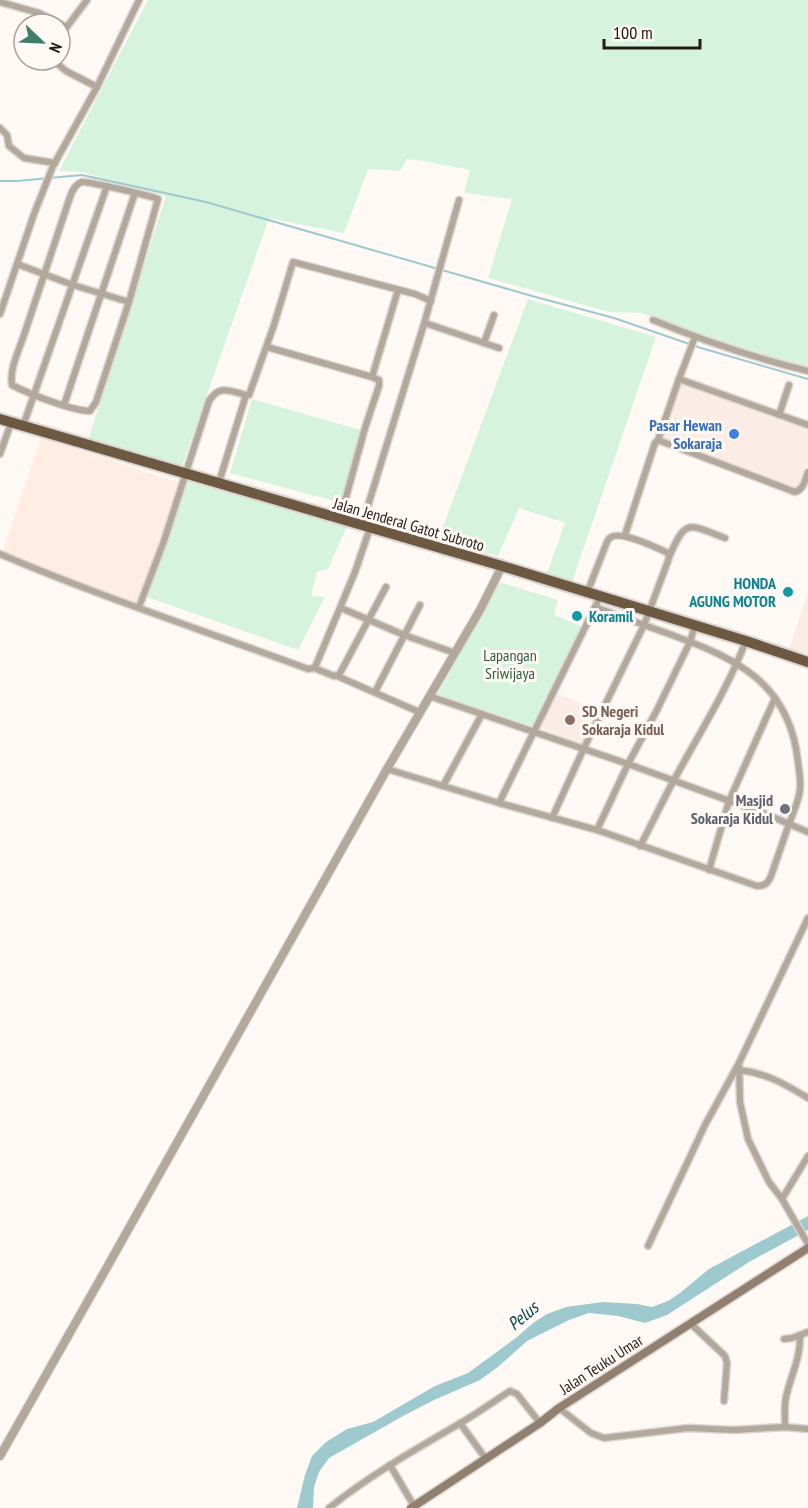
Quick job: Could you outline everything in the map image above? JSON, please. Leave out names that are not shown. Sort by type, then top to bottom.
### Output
[{"type":"highway","name":"Jalan Jenderal Gatot Subroto","points":[[6,421],[502,566],[808,662]]},
{"type":"main road","name":"Jalan Teuku Umar","points":[[413,1507],[807,1247]]},
{"type":"street","points":[[72,19],[87,0]]},
{"type":"street","points":[[0,314],[42,192],[54,164],[97,87],[139,0]]},
{"type":"street","points":[[0,2],[35,12]]},
{"type":"street","points":[[68,72],[97,87]]},
{"type":"street","points":[[0,128],[7,135],[11,149],[24,158],[54,164]]},
{"type":"street","points":[[83,182],[135,193],[155,197],[158,202],[129,302],[93,407],[87,411],[64,405],[14,386],[11,380],[17,357],[70,197],[76,186],[83,182]]},
{"type":"street","points":[[23,426],[107,186]]},
{"type":"street","points":[[64,405],[135,193]]},
{"type":"street","points":[[314,668],[355,572],[459,200]]},
{"type":"street","points":[[219,482],[246,395],[249,395],[267,347],[293,262],[421,296],[431,301]]},
{"type":"street","points":[[17,264],[73,285],[129,302]]},
{"type":"street","points":[[372,377],[398,290]]},
{"type":"street","points":[[484,343],[494,315]]},
{"type":"street","points":[[653,320],[694,340],[808,371]]},
{"type":"street","points":[[424,323],[499,348]]},
{"type":"street","points":[[625,536],[655,444],[694,340]]},
{"type":"street","points":[[267,347],[379,381],[340,519]]},
{"type":"street","points":[[679,379],[808,425]]},
{"type":"street","points":[[779,415],[789,385]]},
{"type":"street","points":[[139,607],[164,541],[209,402],[214,394],[223,390],[246,395]]},
{"type":"street","points":[[0,454],[6,421]]},
{"type":"street","points":[[658,440],[795,492],[802,487],[808,472]]},
{"type":"street","points":[[552,818],[650,612],[677,539],[687,528],[694,526],[725,538]]},
{"type":"street","points":[[587,593],[610,538],[616,535],[625,536],[668,553],[669,557]]},
{"type":"street","points":[[0,554],[308,669],[314,668],[337,676],[419,712]]},
{"type":"street","points":[[0,1456],[419,712],[480,610],[502,566]]},
{"type":"street","points":[[337,676],[386,587]]},
{"type":"street","points":[[499,803],[600,597]]},
{"type":"street","points":[[375,692],[420,605]]},
{"type":"street","points":[[387,769],[597,830],[757,886],[764,886],[768,883],[800,788],[793,733],[784,712],[758,679],[737,663],[713,651],[595,607]]},
{"type":"street","points":[[341,608],[404,635],[455,653]]},
{"type":"street","points":[[597,830],[690,642],[695,625]]},
{"type":"street","points":[[640,846],[718,701],[746,641]]},
{"type":"street","points":[[429,696],[584,748],[808,832]]},
{"type":"street","points":[[709,870],[729,801],[775,698]]},
{"type":"street","points":[[443,786],[482,714]]},
{"type":"street","points":[[800,788],[808,790]]},
{"type":"street","points":[[648,1246],[705,1125],[739,1066],[808,918]]},
{"type":"street","points":[[739,1066],[780,1081],[808,1098]]},
{"type":"street","points":[[739,1066],[740,1102],[748,1139],[807,1247]]},
{"type":"street","points":[[782,1199],[808,1156]]},
{"type":"street","points":[[691,1324],[725,1356],[727,1363],[723,1401]]},
{"type":"street","points":[[784,1339],[808,1332]]},
{"type":"street","points":[[785,1426],[785,1400],[801,1348],[800,1335]]},
{"type":"street","points":[[329,1508],[410,1452],[510,1391],[517,1394],[540,1423]]},
{"type":"street","points":[[560,1408],[591,1432],[604,1438],[699,1427],[734,1430],[785,1426],[808,1429]]},
{"type":"street","points":[[460,1423],[486,1459]]},
{"type":"street","points":[[390,1465],[413,1507]]},
{"type":"shaded area","name":"Pasar Hewan Sokaraja","points":[[678,380],[808,428],[808,462],[797,489],[658,440]]},
{"type":"shaded area","points":[[41,438],[183,484],[139,606],[2,554]]},
{"type":"shaded area","points":[[808,593],[808,654],[789,648]]},
{"type":"shaded area","name":"SD Negeri Sokaraja Kidul","points":[[556,693],[599,711],[584,747],[541,728]]},
{"type":"green space","points":[[148,0],[808,0],[808,366],[733,347],[641,313],[609,312],[488,278],[512,199],[464,193],[470,170],[407,159],[400,171],[368,169],[344,233],[269,218],[182,466],[88,440],[166,196],[82,172],[59,171]]},
{"type":"green space","points":[[528,299],[656,337],[572,582],[547,573],[565,523],[519,508],[498,556],[438,540]]},
{"type":"green space","points":[[252,399],[364,431],[342,503],[230,473]]},
{"type":"green space","points":[[186,481],[347,526],[328,569],[317,572],[311,596],[325,597],[298,650],[147,597]]},
{"type":"green space","name":"Lapangan Sriwijaya","points":[[499,582],[558,600],[554,615],[585,628],[535,727],[437,695]]},
{"type":"water","points":[[808,1216],[808,1230],[749,1262],[667,1315],[645,1323],[618,1316],[589,1313],[569,1320],[527,1341],[480,1380],[403,1416],[329,1458],[319,1472],[314,1487],[313,1508],[297,1508],[312,1456],[326,1442],[347,1429],[373,1422],[435,1386],[468,1373],[547,1314],[566,1307],[603,1302],[652,1307],[668,1301],[709,1269]]},
{"type":"waterway","points":[[0,181],[82,175],[206,202],[614,318],[701,348],[808,379]]},
{"type":"place","name":"Pasar Hewan Sokaraja","points":[[734,434]]},
{"type":"place","name":"HONDA AGUNG MOTOR","points":[[788,592]]},
{"type":"place","name":"Koramil","points":[[577,616]]},
{"type":"place","name":"SD Negeri Sokaraja Kidul","points":[[570,720]]},
{"type":"place","name":"Masjid Sokaraja Kidul","points":[[785,809]]},
{"type":"water label","name":"Pelus","points":[[523,1316]]}]
